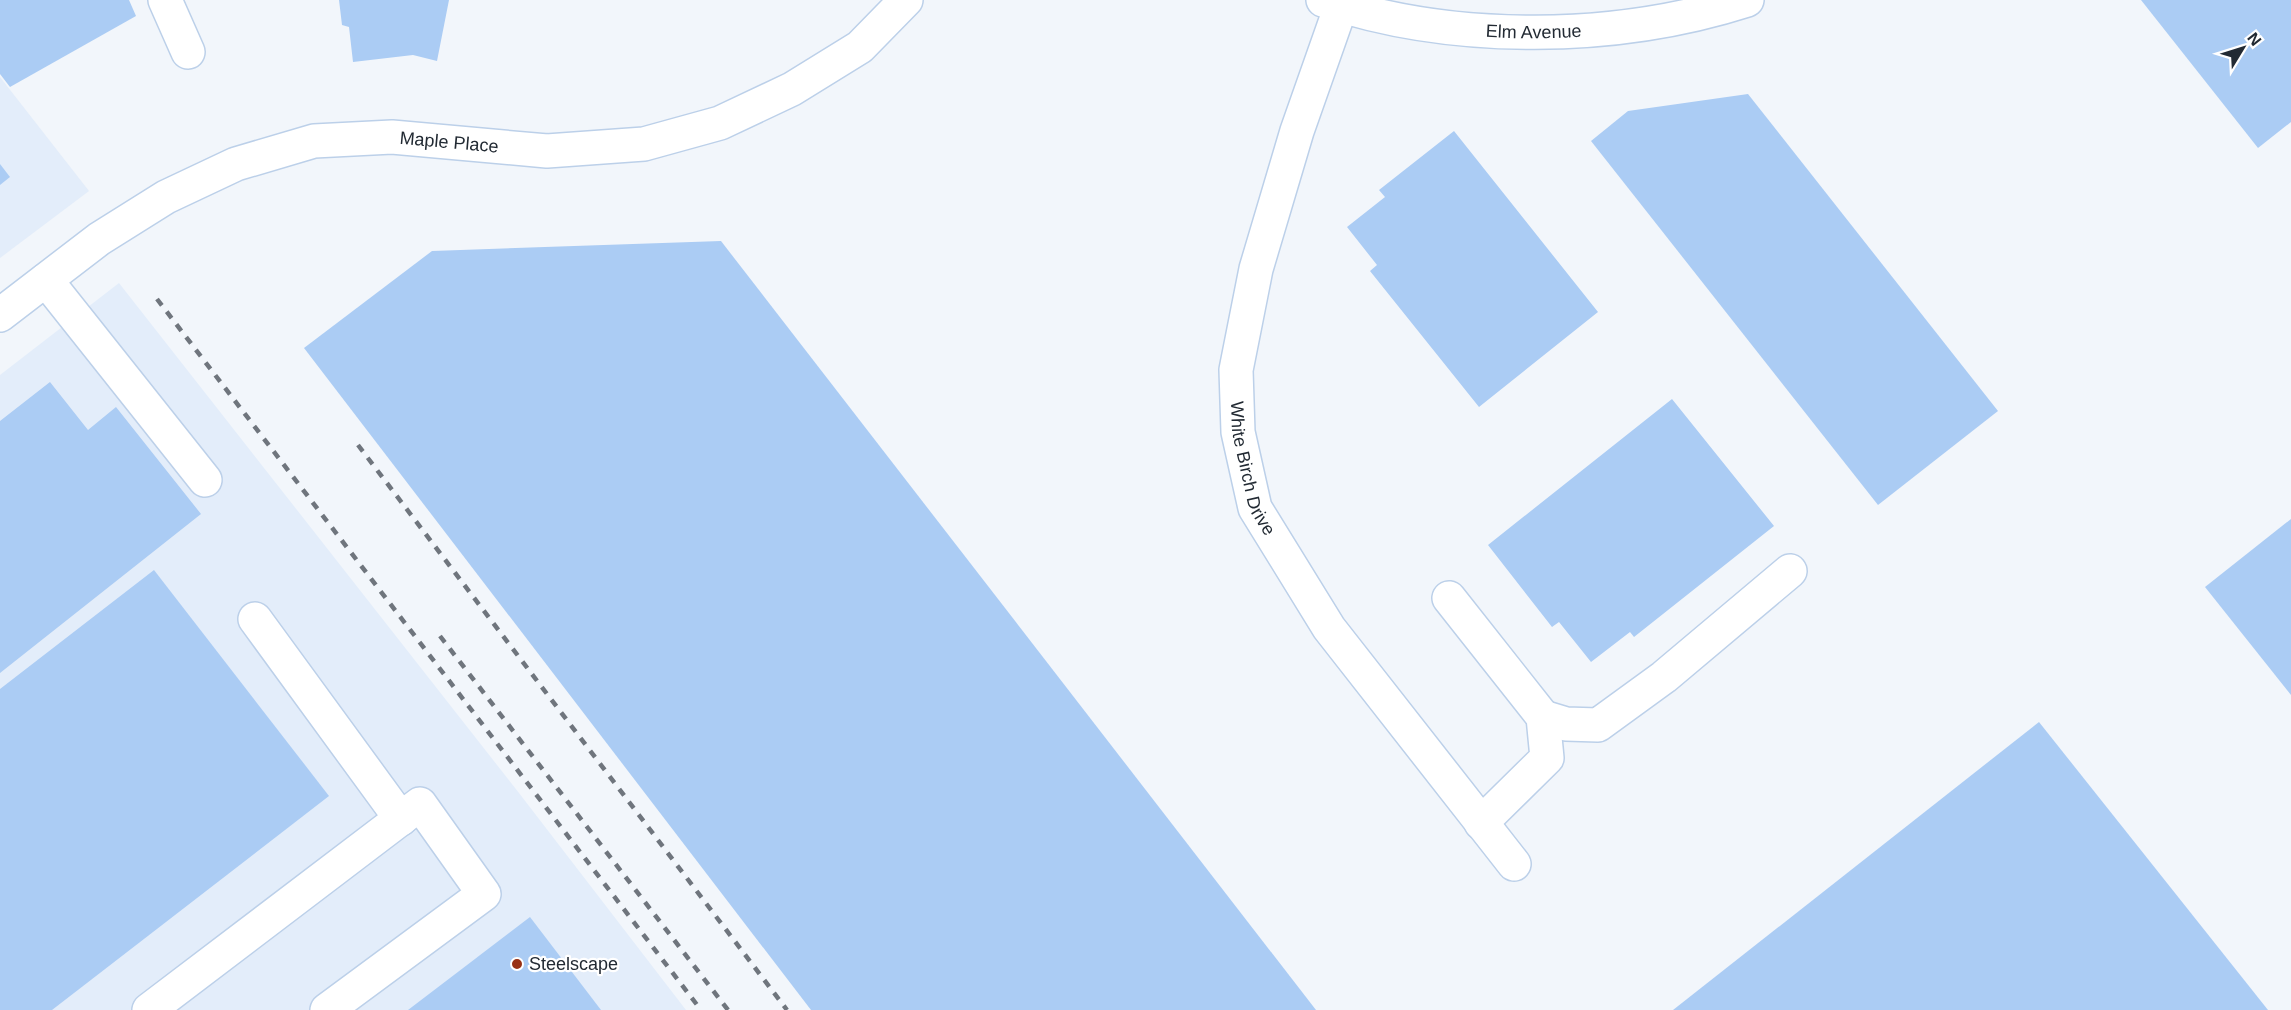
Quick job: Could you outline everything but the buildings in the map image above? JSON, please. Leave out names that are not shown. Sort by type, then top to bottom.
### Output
[{"type":"street","points":[[165,0],[188,52]]},
{"type":"street","name":"Maple Place","points":[[0,315],[99,239],[166,197],[236,164],[314,141],[392,136],[547,151],[644,144],[720,123],[792,89],[860,47],[906,0]]},
{"type":"street","name":"Elm Avenue","points":[[1332,3],[1411,22],[1531,33],[1646,24],[1719,9],[1746,0]]},
{"type":"street","name":"White Birch Drive","points":[[1332,3],[1256,269],[1236,370],[1238,432],[1255,508],[1329,628],[1514,864]]},
{"type":"street","points":[[46,280],[205,480]]},
{"type":"street","points":[[1543,717],[1566,724],[1598,725],[1664,677],[1790,571]]},
{"type":"street","points":[[1449,598],[1543,717],[1547,758],[1481,823]]},
{"type":"street","points":[[255,619],[401,819]]},
{"type":"street","points":[[149,1010],[420,804],[484,894],[327,1010]]},
{"type":"shaded area","points":[[0,77],[89,191],[0,258]]},
{"type":"shaded area","points":[[119,283],[686,1010],[0,1010],[0,375]]},
{"type":"railway","points":[[157,299],[701,1010]]},
{"type":"railway","points":[[358,445],[787,1010]]},
{"type":"railway","points":[[440,636],[728,1010]]},
{"type":"place","name":"Steelscape","points":[[517,964]]}]
